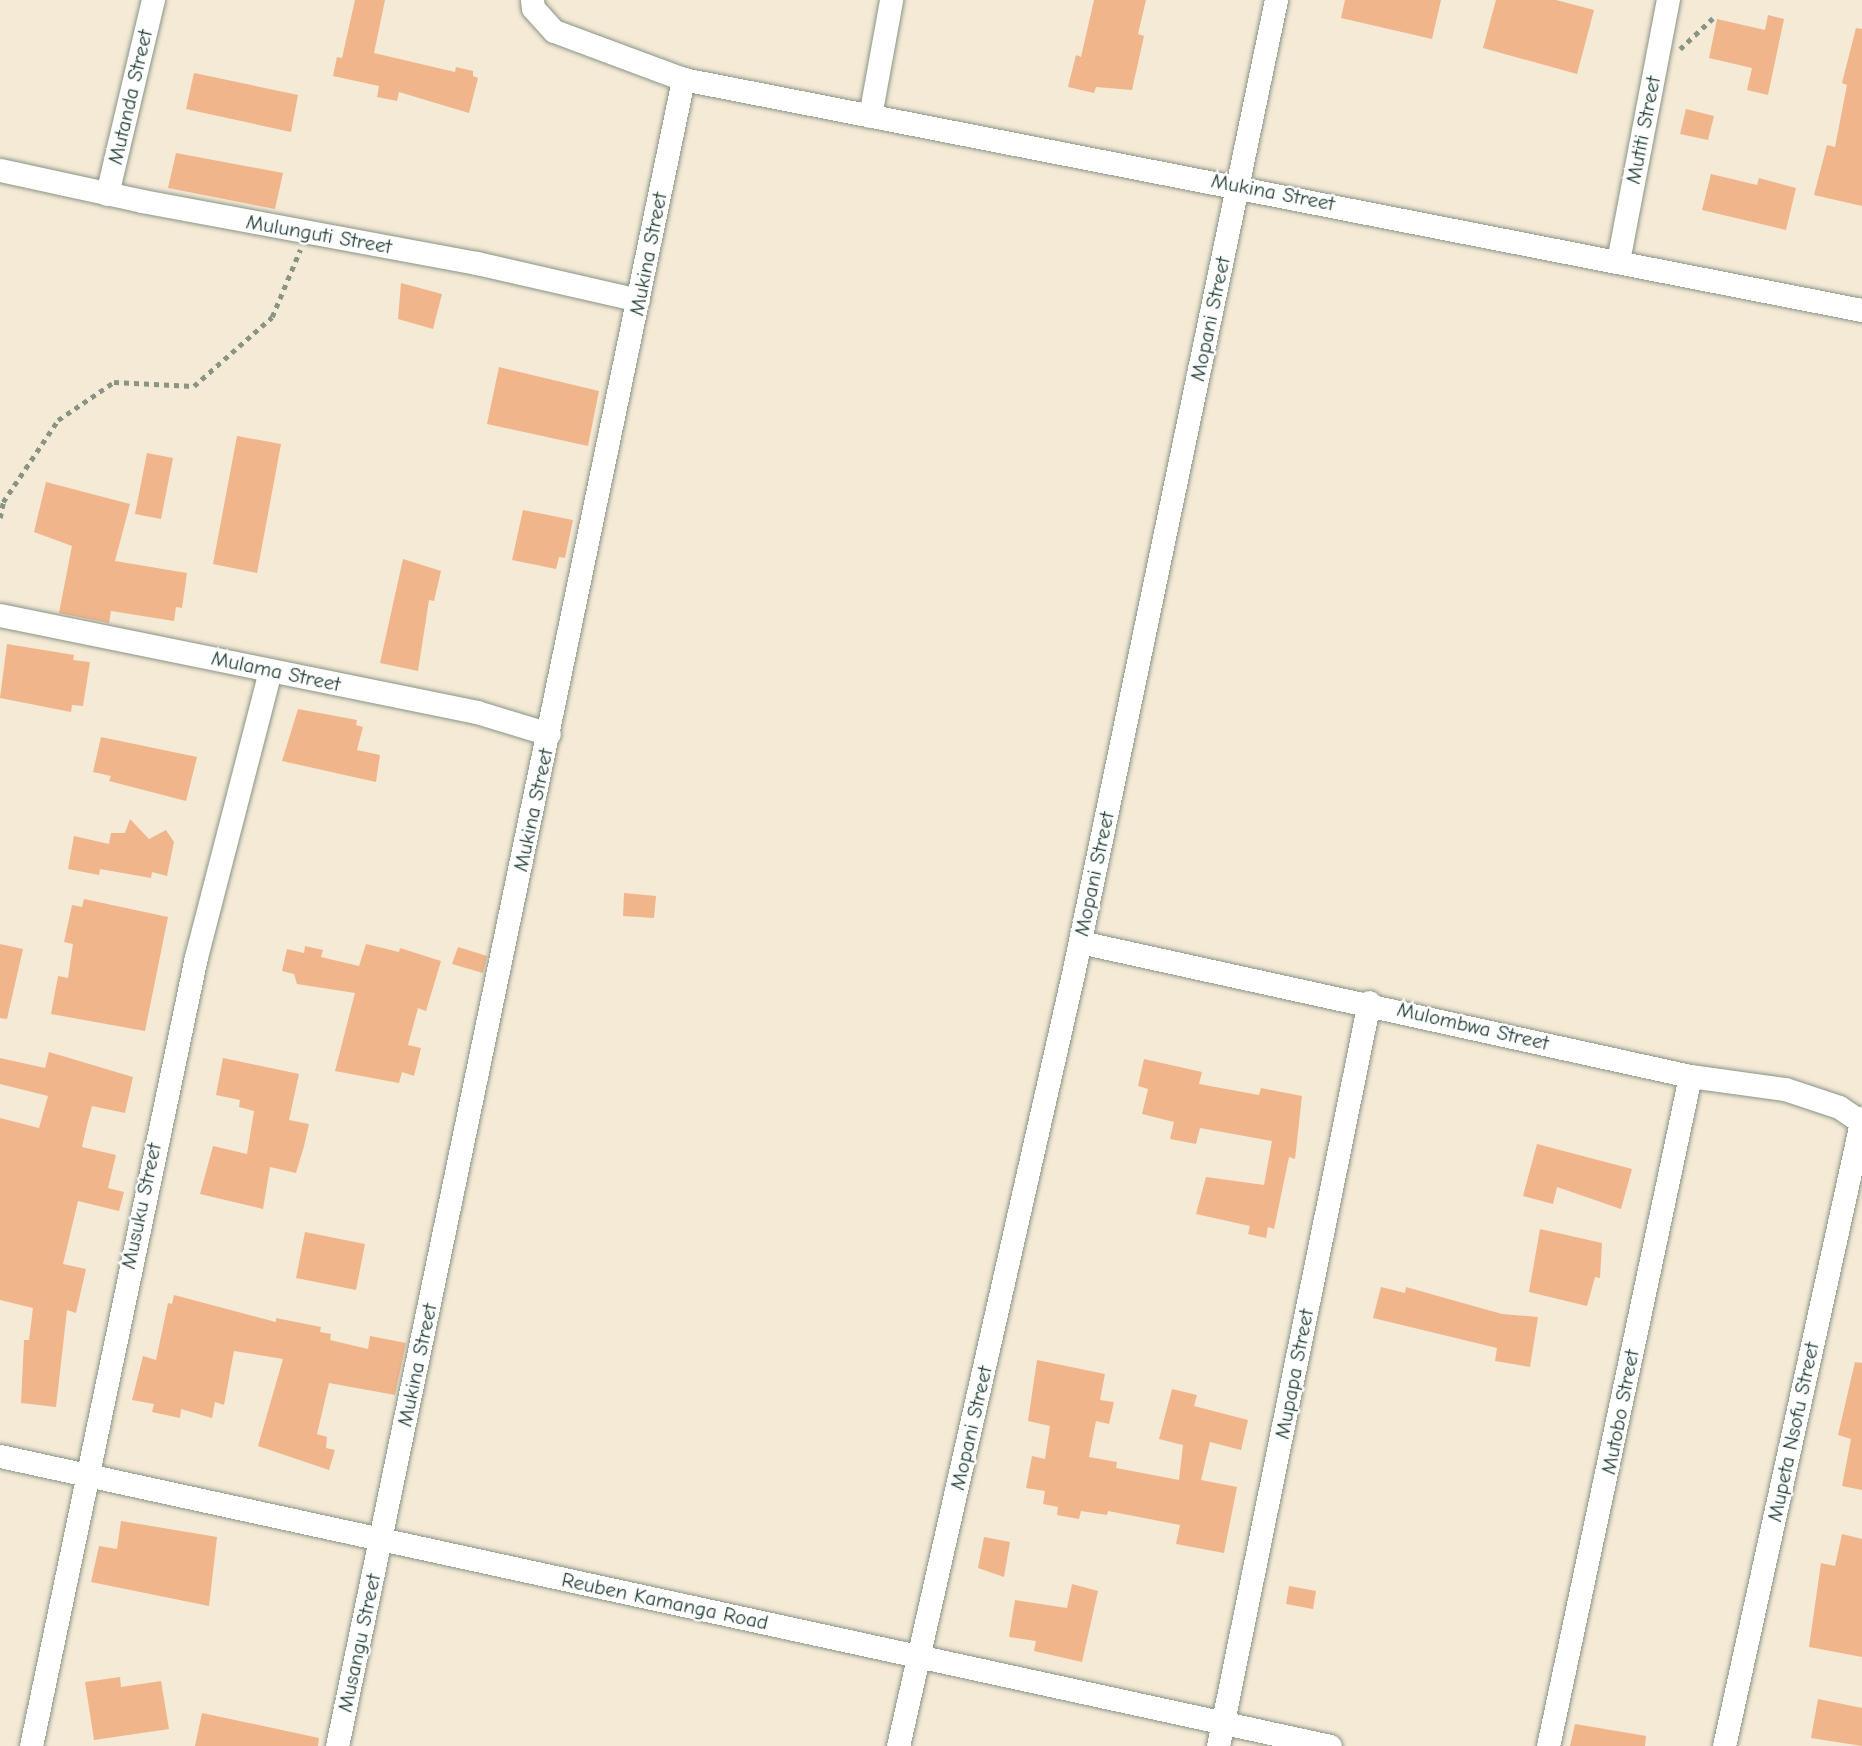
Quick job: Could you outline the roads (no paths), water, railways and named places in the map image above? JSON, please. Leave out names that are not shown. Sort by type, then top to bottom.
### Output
[{"type":"street","name":"Mutanda Street","points":[[107,194],[153,0]]},
{"type":"street","points":[[870,116],[891,0]]},
{"type":"street","name":"Mopani Street","points":[[898,1746],[1080,942],[1276,0]]},
{"type":"street","name":"Mutiti Street","points":[[1618,261],[1668,0]]},
{"type":"street","name":"Mukina Street","points":[[532,4],[554,31],[683,79],[1238,185],[1862,310]]},
{"type":"street","name":"Mukina Street","points":[[380,1540],[683,79]]},
{"type":"street","name":"Mulunguti Street","points":[[0,170],[107,194],[477,263],[638,300]]},
{"type":"street","name":"Mulama Street","points":[[0,615],[477,712],[549,734]]},
{"type":"street","name":"Musuku Street","points":[[31,1746],[90,1475],[129,1259],[196,957],[270,670]]},
{"type":"street","name":"Mulombwa Street","points":[[1080,942],[1370,1002],[1690,1076],[1785,1089],[1839,1107],[1862,1120]]},
{"type":"street","name":"Mupapa Street","points":[[1218,1746],[1370,1002]]},
{"type":"street","name":"Mutobo Street","points":[[1548,1746],[1690,1076]]},
{"type":"street","name":"Mupeta Nsofu Street","points":[[1724,1746],[1862,1120]]},
{"type":"street","name":"Reuben Kamanga Road","points":[[0,1456],[1330,1746]]},
{"type":"street","name":"Musangu Street","points":[[337,1746],[380,1540]]}]
